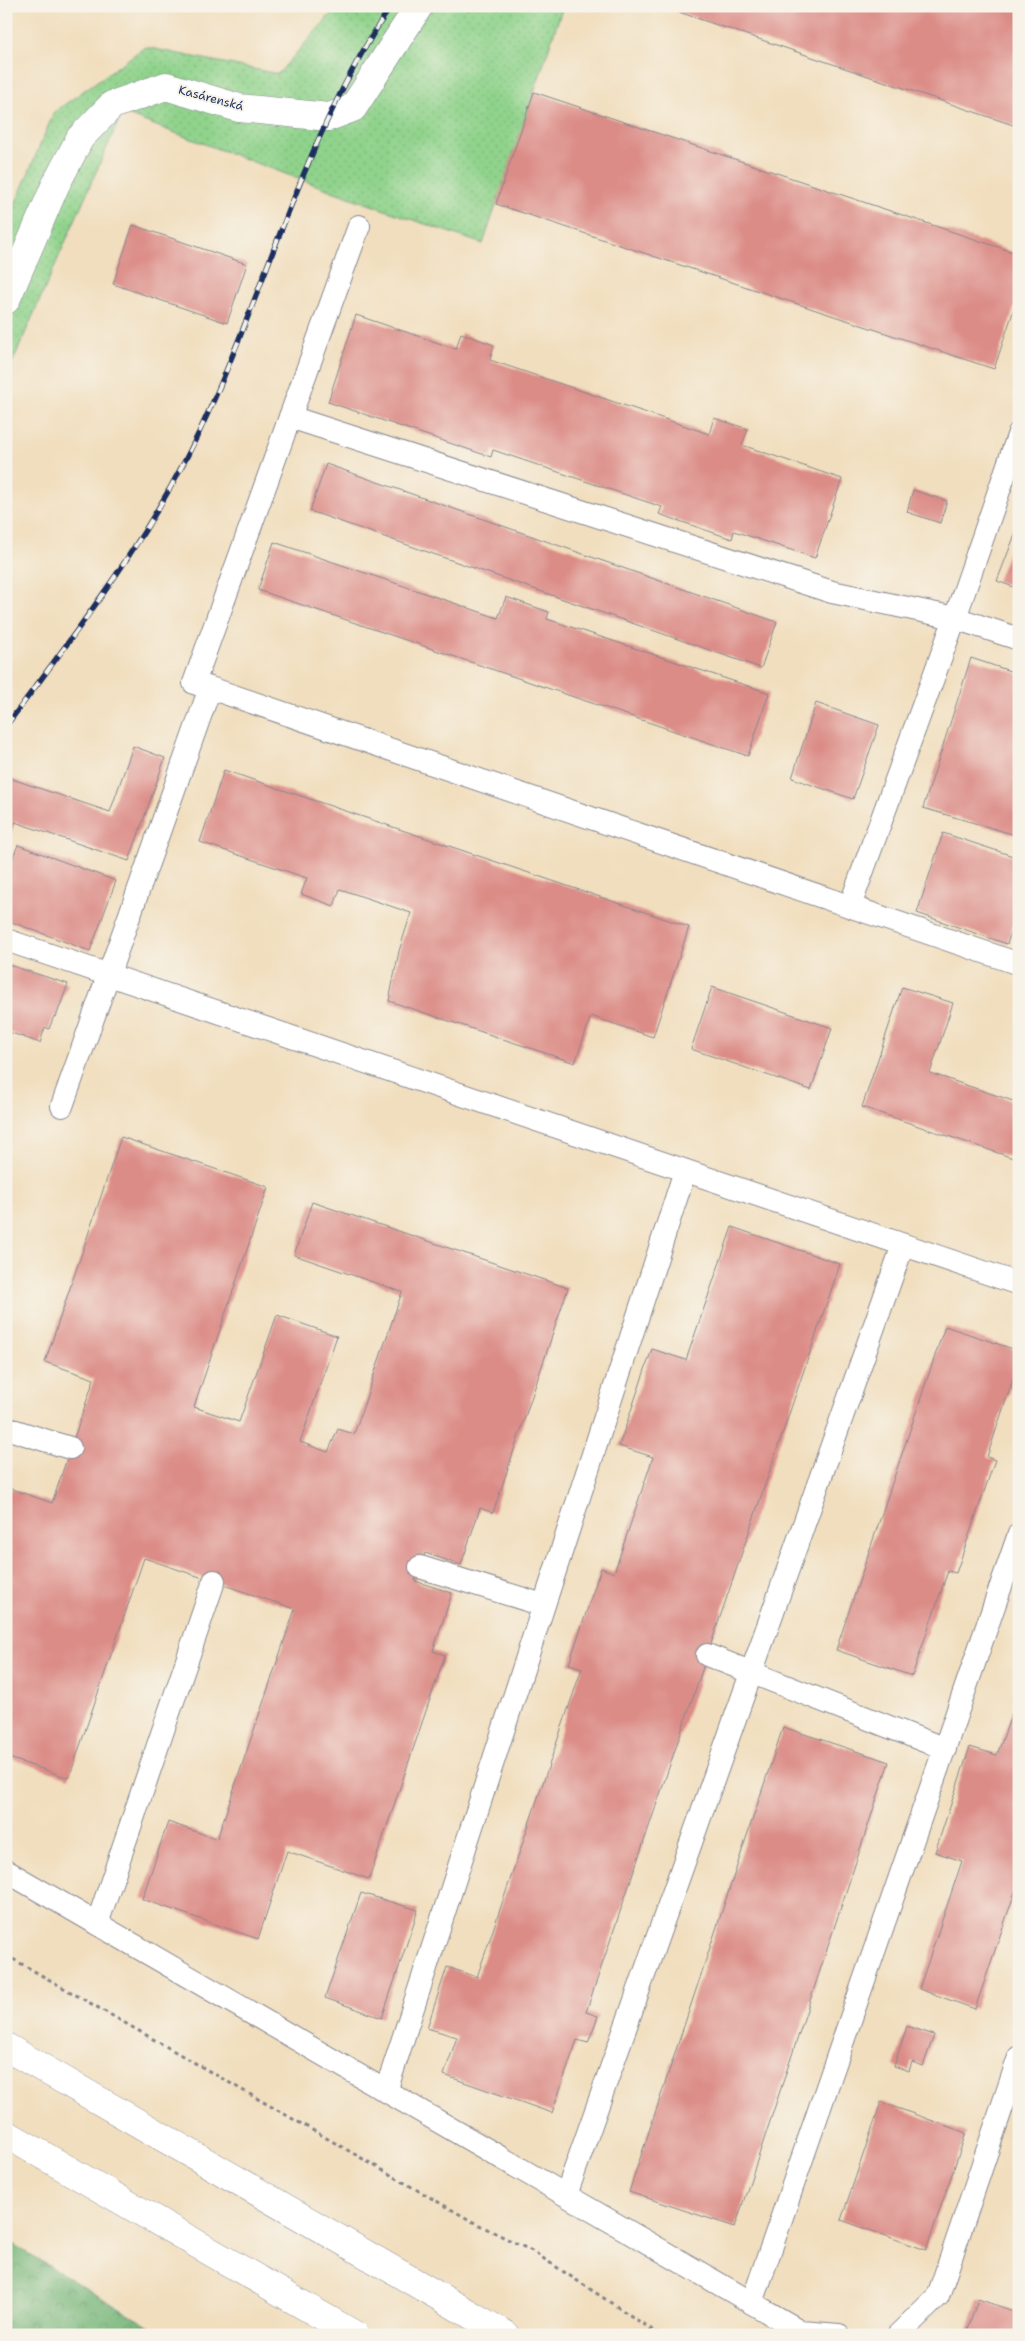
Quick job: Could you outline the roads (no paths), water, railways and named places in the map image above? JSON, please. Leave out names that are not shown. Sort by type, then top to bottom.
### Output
[{"type":"main road","name":"Kasárenská","points":[[6,300],[54,186],[80,138],[112,105],[166,86],[239,108],[329,117],[353,108],[419,6]]},
{"type":"main road","points":[[6,2046],[506,2335]]},
{"type":"main road","points":[[6,2134],[355,2335]]},
{"type":"lane","points":[[359,226],[194,684],[1019,964]]},
{"type":"lane","points":[[290,417],[832,592],[955,618],[1019,639]]},
{"type":"lane","points":[[850,906],[955,618],[1019,433]]},
{"type":"lane","points":[[62,1106],[210,688]]},
{"type":"lane","points":[[6,940],[1019,1284]]},
{"type":"lane","points":[[386,2091],[685,1171]]},
{"type":"lane","points":[[566,2195],[903,1245]]},
{"type":"lane","points":[[6,1428],[70,1448]]},
{"type":"lane","points":[[752,2303],[946,1749],[1019,1534]]},
{"type":"lane","points":[[420,1567],[543,1605]]},
{"type":"lane","points":[[97,1924],[214,1581]]},
{"type":"lane","points":[[708,1654],[946,1749]]},
{"type":"lane","points":[[6,1872],[802,2332],[839,2335]]},
{"type":"lane","points":[[898,2335],[938,2296],[1019,2058]]},
{"type":"railway","points":[[6,726],[64,649],[119,571],[169,490],[212,404],[314,150],[362,52],[391,6]]}]
